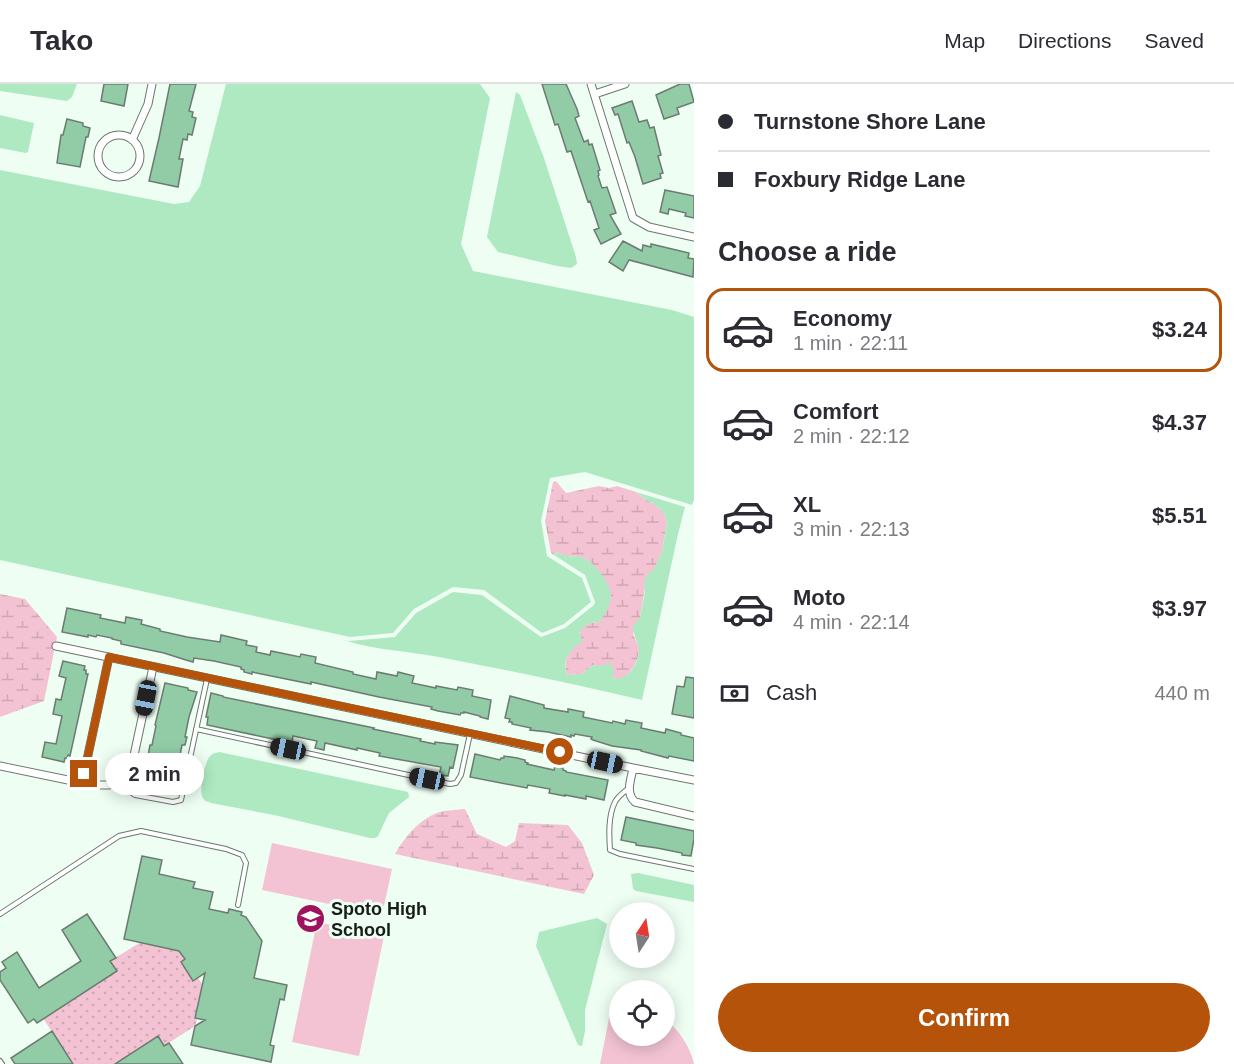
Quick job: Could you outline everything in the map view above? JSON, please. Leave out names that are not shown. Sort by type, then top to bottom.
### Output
[{"type":"street","points":[[132,140],[148,104],[152,84]]},
{"type":"street","points":[[591,84],[633,218],[649,227],[694,237]]},
{"type":"street","points":[[595,94],[625,84]]},
{"type":"street","points":[[113,136],[132,140],[137,146],[140,159],[133,172],[119,177],[106,172],[99,162],[98,155],[102,143],[113,136]]},
{"type":"street","points":[[56,646],[694,780]]},
{"type":"street","points":[[82,783],[109,657]]},
{"type":"street","points":[[0,766],[92,785],[109,785],[121,781],[129,771],[133,760],[153,667]]},
{"type":"street","points":[[633,768],[629,787],[630,797],[635,802],[694,816]]},
{"type":"lane","points":[[121,781],[135,795],[179,801],[183,795],[207,678]]},
{"type":"lane","points":[[196,729],[450,784],[456,783],[461,775],[470,734]]},
{"type":"lane","points":[[629,787],[615,801],[610,823],[610,850],[694,870]]},
{"type":"lane","points":[[0,914],[115,838],[141,831],[226,849],[242,855],[246,863],[238,905]]},
{"type":"green space","points":[[556,481],[566,493],[599,486],[609,488],[617,486],[636,492],[656,505],[663,512],[667,521],[662,552],[654,570],[647,575],[640,618],[633,634],[639,653],[632,669],[619,679],[593,665],[582,674],[568,675],[566,672],[567,658],[577,644],[582,628],[599,622],[611,596],[576,556],[551,553],[545,521],[553,482]]},
{"type":"green space","points":[[0,594],[25,599],[57,637],[44,701],[0,717]]},
{"type":"green space","points":[[465,809],[477,834],[506,847],[515,841],[519,823],[568,825],[582,843],[594,875],[584,894],[395,854],[408,835],[426,819],[440,812]]},
{"type":"green space","points":[[272,843],[392,869],[382,915],[262,890]]},
{"type":"green space","points":[[317,922],[384,936],[359,1056],[292,1042]]},
{"type":"green space","points":[[141,942],[179,951],[185,959],[181,962],[204,987],[200,994],[195,1026],[164,1046],[158,1037],[115,1064],[73,1064],[43,1018],[116,972],[110,961]]},
{"type":"green space","points":[[609,1018],[609,1046],[675,1046],[675,1028],[690,1051],[694,1064],[600,1064]]},
{"type":"shaded area","points":[[0,84],[77,84],[72,97],[67,101],[0,91]]},
{"type":"shaded area","points":[[226,84],[480,84],[490,98],[461,244],[473,271],[672,310],[694,317],[694,500],[692,505],[585,472],[550,478],[541,521],[547,556],[582,578],[591,602],[564,624],[542,633],[484,590],[453,587],[414,609],[393,633],[350,637],[0,560],[0,170],[174,204],[189,202],[200,186]]},
{"type":"shaded area","points":[[516,92],[520,95],[544,158],[576,257],[577,264],[571,268],[498,252],[487,237]]},
{"type":"shaded area","points":[[0,115],[34,123],[28,152],[0,148]]},
{"type":"shaded area","points":[[636,492],[685,507],[642,700],[490,667],[343,640],[395,637],[416,613],[453,592],[482,595],[541,637],[565,628],[595,602],[585,575],[554,555],[557,552],[588,561],[605,580],[611,596],[609,606],[601,620],[588,624],[579,633],[583,641],[568,656],[565,665],[568,675],[582,674],[593,665],[600,666],[610,663],[614,670],[613,678],[623,677],[632,670],[637,660],[639,649],[633,626],[640,618],[647,575],[654,569],[662,552],[667,521],[663,512],[656,505]]},
{"type":"shaded area","points":[[219,752],[408,792],[409,797],[389,813],[375,838],[211,803],[204,800],[202,795],[203,777],[210,756]]},
{"type":"shaded area","points":[[638,873],[694,885],[694,902],[636,891],[633,889],[631,874]]},
{"type":"shaded area","points":[[597,918],[607,924],[585,1010],[582,1046],[578,1045],[536,946],[539,932]]},
{"type":"building","points":[[104,84],[128,84],[124,106],[101,101]]},
{"type":"building","points":[[170,84],[196,84],[189,111],[193,112],[192,117],[196,118],[192,135],[188,134],[187,140],[183,139],[179,159],[183,159],[178,187],[149,181]]},
{"type":"building","points":[[542,84],[566,84],[577,109],[579,116],[575,118],[584,142],[588,140],[589,145],[592,144],[600,170],[598,176],[602,188],[607,187],[616,213],[610,215],[621,234],[601,244],[594,230],[599,228],[590,201],[588,202],[571,151],[567,152],[558,124],[555,125]]},
{"type":"building","points":[[680,84],[689,84],[694,102],[677,108],[679,114],[664,119],[656,95]]},
{"type":"building","points":[[632,101],[639,122],[647,120],[650,128],[654,127],[661,155],[658,156],[663,173],[660,174],[661,178],[643,184],[618,114],[615,115],[612,108]]},
{"type":"building","points":[[67,119],[83,123],[83,126],[90,128],[80,167],[57,163],[61,135],[63,135]]},
{"type":"building","points":[[665,190],[694,196],[694,218],[685,216],[686,213],[669,209],[668,214],[660,212]]},
{"type":"building","points":[[623,241],[642,251],[643,245],[651,247],[651,244],[689,253],[688,258],[694,259],[693,277],[629,260],[623,271],[609,262]]},
{"type":"building","points":[[67,608],[125,623],[126,617],[142,620],[141,624],[187,637],[220,642],[221,635],[247,641],[246,645],[257,647],[256,652],[270,655],[271,651],[300,657],[301,654],[316,657],[315,663],[376,679],[377,672],[397,676],[398,672],[414,676],[412,683],[436,688],[436,686],[457,690],[458,687],[473,690],[472,696],[491,700],[488,719],[464,712],[460,715],[438,711],[431,709],[432,707],[311,682],[311,684],[252,672],[252,674],[244,672],[241,667],[214,661],[194,658],[193,662],[121,644],[121,641],[112,638],[97,635],[96,637],[88,635],[88,637],[62,632]]},
{"type":"building","points":[[63,661],[85,666],[84,670],[88,674],[70,756],[65,758],[64,762],[42,757],[45,742],[56,744],[62,716],[53,714],[56,699],[61,700],[66,678],[59,676]]},
{"type":"building","points":[[686,677],[694,678],[694,718],[672,714],[677,686],[684,687]]},
{"type":"building","points":[[165,683],[197,692],[189,717],[185,745],[182,745],[174,791],[165,789],[165,792],[142,787]]},
{"type":"building","points":[[211,693],[374,728],[421,739],[420,741],[458,745],[453,768],[450,767],[448,776],[439,775],[441,767],[379,756],[380,753],[357,748],[357,750],[325,743],[324,750],[315,748],[317,741],[293,736],[292,743],[207,725],[208,717],[206,717]]},
{"type":"building","points":[[510,696],[544,705],[544,708],[584,712],[583,717],[625,724],[626,720],[642,723],[641,728],[665,733],[666,729],[681,733],[681,735],[694,738],[694,761],[612,746],[593,740],[592,737],[575,734],[571,737],[530,730],[531,728],[512,724],[509,722],[510,719],[505,718]]},
{"type":"building","points":[[475,754],[500,760],[504,756],[517,758],[525,760],[527,764],[554,770],[555,766],[563,768],[566,772],[608,780],[604,800],[586,796],[586,799],[565,796],[549,793],[550,789],[528,785],[527,788],[470,777]]},
{"type":"building","points":[[626,817],[694,831],[691,856],[621,840]]},
{"type":"building","points":[[142,856],[162,860],[159,874],[195,882],[193,888],[213,892],[209,909],[228,913],[229,909],[242,912],[241,915],[246,917],[262,941],[254,978],[287,985],[284,1000],[280,999],[270,1045],[274,1046],[271,1062],[191,1045],[195,1026],[205,1020],[195,1018],[205,973],[193,981],[181,962],[185,959],[179,951],[124,939]]},
{"type":"building","points":[[87,914],[116,958],[110,961],[117,971],[37,1023],[34,1019],[28,1023],[0,980],[0,972],[6,968],[2,962],[17,952],[39,988],[81,961],[62,930]]},
{"type":"building","points":[[52,1031],[73,1064],[15,1064],[11,1058]]},
{"type":"building","points":[[158,1036],[164,1046],[169,1043],[183,1064],[115,1064]]},
{"type":"place","name":"Spoto High School","points":[[310,919]]},
{"type":"route","points":[[84,774],[109,657],[560,752]]}]
